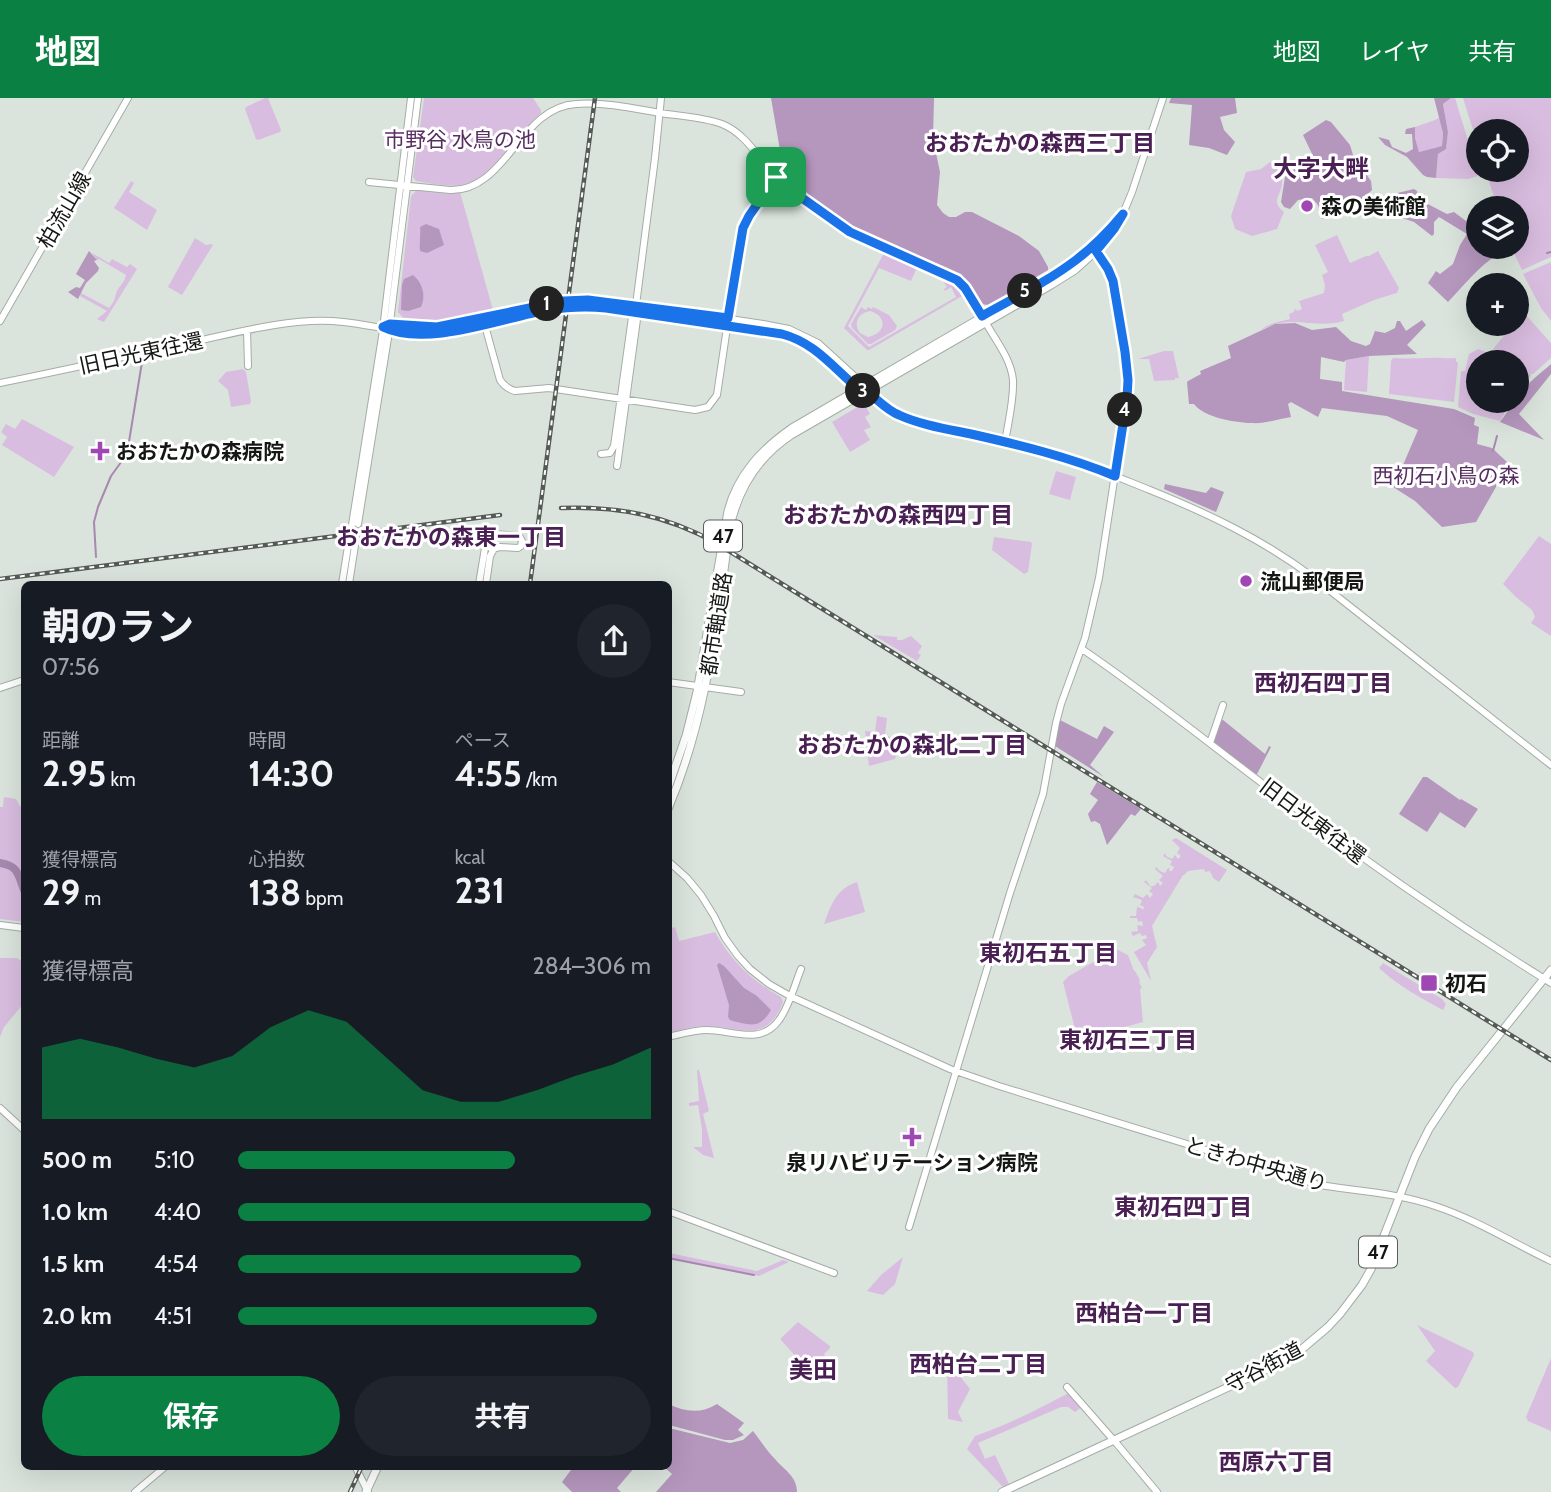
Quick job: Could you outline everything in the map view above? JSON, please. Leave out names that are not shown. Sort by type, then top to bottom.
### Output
[{"type":"main road","name":"都市軸道路","points":[[672,798],[695,735],[732,518],[739,495],[765,457],[784,440],[863,389],[1069,274],[1094,249]]},
{"type":"main road","name":"都市軸道路","points":[[672,776],[703,686]]},
{"type":"main road","name":"守谷街道","points":[[1002,1492],[1257,1375],[1310,1343],[1340,1314],[1369,1274],[1419,1148],[1440,1110],[1476,1063],[1548,981],[1551,970]]},
{"type":"main road","points":[[367,1491],[376,1470]]},
{"type":"street","name":"柏流山線","points":[[0,321],[128,98]]},
{"type":"street","points":[[355,525],[388,327],[411,98]]},
{"type":"street","points":[[403,185],[418,98]]},
{"type":"street","points":[[617,466],[661,98]]},
{"type":"street","name":"都市軸道路","points":[[1094,249],[1114,229],[1123,214],[1163,98]]},
{"type":"street","points":[[369,182],[455,191],[477,184],[491,173],[540,121],[551,112],[574,104],[600,104],[711,121],[726,126],[744,138],[776,177],[850,232],[957,280],[965,288],[1012,374],[1013,393],[1006,443]]},
{"type":"street","points":[[484,322],[498,374],[508,388],[515,391],[549,388],[695,410],[708,407],[717,395],[743,228],[776,177]]},
{"type":"street","points":[[909,1227],[1010,893],[1043,794],[1057,716],[1082,649],[1097,592],[1128,380],[1113,281],[1094,249]]},
{"type":"street","name":"旧日光東往還","points":[[0,383],[247,330],[313,320],[388,327],[437,327],[484,322],[564,301],[588,300],[635,310],[781,327],[811,338],[828,350],[863,389],[887,409],[909,419],[1064,457],[1216,517],[1282,555],[1342,599],[1551,765]]},
{"type":"street","points":[[247,330],[248,366]]},
{"type":"street","points":[[601,454],[610,453],[614,446],[624,400]]},
{"type":"street","points":[[480,581],[486,542],[490,537],[496,534],[517,536],[522,541],[522,546],[494,549],[487,547],[486,542]]},
{"type":"street","points":[[343,581],[353,540],[349,581]]},
{"type":"street","points":[[486,581],[490,556],[494,549]]},
{"type":"street","name":"旧日光東往還","points":[[1082,649],[1366,860],[1497,950],[1548,981]]},
{"type":"street","points":[[0,688],[21,681]]},
{"type":"street","points":[[672,682],[741,692]]},
{"type":"street","points":[[1210,743],[1223,705]]},
{"type":"street","name":"ときわ中央通り","points":[[672,865],[701,895],[728,943],[743,962],[769,984],[956,1072],[1319,1185],[1371,1192],[1431,1205],[1551,1261]]},
{"type":"street","points":[[0,925],[21,928]]},
{"type":"street","points":[[672,1036],[705,1030],[746,1036],[773,1027],[780,1019],[801,969]]},
{"type":"street","points":[[0,1108],[21,1127]]},
{"type":"street","points":[[672,1212],[834,1273]]},
{"type":"street","points":[[1067,1387],[1157,1492]]},
{"type":"street","points":[[135,1492],[161,1470]]},
{"type":"street","points":[[357,1470],[367,1491]]},
{"type":"green space","points":[[268,98],[281,130],[258,140],[245,109]]},
{"type":"green space","name":"市野谷 水鳥の池","points":[[424,98],[533,98],[541,113],[482,175],[471,182],[449,186],[416,181],[413,177]]},
{"type":"green space","points":[[771,98],[934,98],[933,139],[940,172],[937,205],[949,217],[972,212],[1019,236],[1039,251],[1048,270],[988,305],[982,304],[958,275],[873,239],[841,221],[785,179]]},
{"type":"green space","points":[[1171,98],[1235,98],[1237,113],[1220,117],[1224,130],[1235,142],[1227,155],[1209,148],[1189,145],[1192,105],[1169,103]]},
{"type":"green space","points":[[1434,98],[1451,98],[1443,104],[1448,132],[1446,149],[1438,154],[1436,178],[1423,175],[1407,157],[1385,145],[1378,137],[1389,140],[1392,147],[1406,153],[1413,149],[1412,134],[1405,134],[1406,129],[1415,127],[1419,152],[1442,146],[1443,133]]},
{"type":"green space","points":[[1455,98],[1466,134],[1466,179],[1436,178],[1438,154],[1446,148],[1448,132],[1443,104]]},
{"type":"green space","points":[[1463,98],[1551,98],[1551,257],[1522,270],[1517,259],[1529,259],[1529,196],[1494,196],[1489,182],[1529,182],[1529,119],[1470,119]]},
{"type":"green space","points":[[1440,117],[1442,146],[1419,152],[1415,127]]},
{"type":"green space","points":[[1326,120],[1331,122],[1350,145],[1353,155],[1371,181],[1372,190],[1349,208],[1322,219],[1318,205],[1312,198],[1298,200],[1290,209],[1284,207],[1281,202],[1285,177],[1314,158],[1303,135]]},
{"type":"green space","points":[[1270,162],[1282,178],[1277,201],[1284,212],[1277,229],[1252,236],[1235,229],[1231,216],[1246,172],[1261,169]]},
{"type":"green space","points":[[131,181],[134,183],[129,192],[157,210],[147,230],[114,208]]},
{"type":"green space","points":[[1414,189],[1418,199],[1447,214],[1454,212],[1466,221],[1466,233],[1439,217],[1434,222],[1432,236],[1414,222],[1402,218],[1385,200],[1385,196]]},
{"type":"green space","points":[[416,190],[449,194],[460,192],[493,310],[428,320],[405,320],[398,312],[411,196]]},
{"type":"green space","points":[[426,224],[439,229],[444,245],[427,253],[420,251],[420,227]]},
{"type":"green space","points":[[1337,235],[1350,263],[1378,251],[1399,288],[1397,293],[1342,314],[1344,321],[1337,323],[1288,322],[1261,330],[1271,324],[1290,319],[1289,314],[1296,309],[1302,309],[1299,301],[1324,293],[1322,275],[1328,272],[1315,245]]},
{"type":"green space","points":[[1466,236],[1466,259],[1492,259],[1475,273],[1466,273],[1466,282],[1448,302],[1428,283],[1436,271],[1440,274],[1453,264]]},
{"type":"green space","points":[[195,238],[206,245],[213,245],[182,295],[168,287]]},
{"type":"green space","points":[[89,251],[97,260],[94,261],[99,268],[86,283],[78,299],[68,292],[76,287],[80,288],[85,280],[76,274]]},
{"type":"green space","points":[[92,253],[109,263],[112,259],[137,269],[104,322],[97,319],[107,311],[80,296],[81,293],[109,308],[126,275],[97,260]]},
{"type":"green space","points":[[884,253],[913,265],[916,270],[911,281],[879,268],[848,326],[869,347],[956,297],[951,287],[945,291],[947,287],[942,280],[933,276],[930,278],[934,274],[946,279],[962,296],[867,350],[844,328]]},
{"type":"green space","points":[[1551,262],[1551,321],[1529,285],[1529,273],[1525,273]]},
{"type":"green space","points":[[413,275],[421,286],[423,303],[421,307],[401,310],[404,279]]},
{"type":"green space","points":[[861,307],[866,310],[873,307],[889,315],[897,326],[895,330],[868,344],[851,324]],"holes":[[[870,311],[876,313],[882,321],[881,329],[868,337],[860,333],[857,326],[860,316]]]},
{"type":"green space","points":[[1529,319],[1551,343],[1551,358],[1529,378],[1529,350],[1493,349],[1504,336],[1529,336]]},
{"type":"green space","name":"西初石小鳥の森","points":[[1422,320],[1426,325],[1407,345],[1417,354],[1369,356],[1344,362],[1321,357],[1320,379],[1342,382],[1342,391],[1454,409],[1475,418],[1474,425],[1479,427],[1477,444],[1492,448],[1507,462],[1476,522],[1442,527],[1415,501],[1393,487],[1418,430],[1387,416],[1322,408],[1318,417],[1291,402],[1288,404],[1291,417],[1245,423],[1212,416],[1194,404],[1189,404],[1188,381],[1201,374],[1200,371],[1231,358],[1228,346],[1275,324],[1295,323],[1312,330],[1336,327],[1351,341],[1366,346],[1370,344],[1375,331],[1385,333],[1395,328],[1397,321],[1400,321],[1406,331]]},
{"type":"green space","points":[[1173,351],[1179,378],[1154,381],[1149,359],[1138,359]]},
{"type":"green space","points":[[1369,356],[1367,392],[1344,390],[1346,360]]},
{"type":"green space","points":[[1393,358],[1456,358],[1458,362],[1454,402],[1389,394]]},
{"type":"green space","points":[[1551,364],[1551,374],[1529,402],[1529,384]]},
{"type":"green space","points":[[1466,367],[1466,411],[1458,407],[1461,371],[1465,371]]},
{"type":"green space","points":[[243,369],[246,372],[251,401],[250,404],[231,407],[228,390],[218,381],[226,372]]},
{"type":"green space","points":[[859,406],[866,407],[870,414],[865,417],[871,427],[864,430],[870,440],[850,452],[832,422]]},
{"type":"green space","points":[[1471,413],[1505,413],[1500,421]]},
{"type":"green space","points":[[1506,413],[1520,413],[1544,440],[1500,422]]},
{"type":"green space","points":[[22,419],[74,447],[54,477],[2,445],[7,437],[1,432],[6,424],[15,429]]},
{"type":"green space","points":[[1056,471],[1076,477],[1070,500],[1049,494]]},
{"type":"green space","points":[[1165,484],[1206,493],[1211,487],[1224,492],[1216,512],[1164,489]]},
{"type":"green space","points":[[1539,536],[1551,544],[1551,636],[1531,623],[1535,617],[1532,610],[1503,584]]},
{"type":"green space","points":[[994,537],[1031,542],[1028,572],[1024,574],[992,550]]},
{"type":"green space","points":[[873,635],[897,637],[897,640],[911,636],[922,646],[918,653],[921,655],[917,661]]},
{"type":"green space","points":[[877,716],[887,718],[885,735],[901,741],[895,759],[869,766],[865,731],[875,732]]},
{"type":"green space","points":[[1060,720],[1097,739],[1104,726],[1114,732],[1090,765],[1104,777],[1055,746]]},
{"type":"green space","points":[[1222,720],[1265,754],[1269,746],[1271,747],[1257,774],[1215,744]]},
{"type":"green space","points":[[1423,777],[1478,809],[1465,828],[1440,812],[1427,832],[1399,814]]},
{"type":"green space","points":[[1097,782],[1141,809],[1135,816],[1131,814],[1107,845],[1100,824],[1091,822],[1088,814],[1098,800],[1090,794]]},
{"type":"green space","points":[[4,797],[16,799],[21,808],[21,922],[0,919],[0,807],[3,807]]},
{"type":"green space","points":[[1176,838],[1227,870],[1219,882],[1213,878],[1210,871],[1205,872],[1204,869],[1188,871],[1183,875],[1152,926],[1157,947],[1147,963],[1151,981],[1134,952],[1146,945],[1142,940],[1147,938],[1140,933],[1133,936],[1131,932],[1138,931],[1137,925],[1143,926],[1142,921],[1130,918],[1136,916],[1137,907],[1143,910],[1144,907],[1140,905],[1142,900],[1133,897],[1135,894],[1143,898],[1147,894],[1150,898],[1153,894],[1149,891],[1152,888],[1144,882],[1146,880],[1150,886],[1158,882],[1160,886],[1163,883],[1159,880],[1163,876],[1156,867],[1165,873],[1168,868],[1172,871],[1172,861],[1163,856],[1165,853],[1172,859],[1175,855],[1178,859],[1181,856],[1177,853],[1180,848],[1172,840]]},
{"type":"green space","points":[[857,882],[865,912],[824,924],[839,893]]},
{"type":"green space","points":[[675,927],[679,941],[715,932],[743,969],[781,997],[783,1002],[776,1016],[760,1029],[704,1026],[672,1032],[672,928]]},
{"type":"green space","points":[[1116,949],[1128,955],[1140,980],[1143,1022],[1100,1034],[1100,1037],[1082,1043],[1079,1033],[1076,1033],[1063,982]]},
{"type":"green space","points":[[0,958],[17,958],[21,961],[21,1007],[4,1027],[0,1037]]},
{"type":"green space","points":[[719,963],[771,1010],[762,1021],[748,1024],[730,1020],[729,1005],[717,965]]},
{"type":"green space","points":[[1383,963],[1442,999],[1446,1004],[1443,1010],[1394,980],[1379,968]]},
{"type":"green space","points":[[697,1070],[709,1111],[703,1114],[714,1158],[703,1155],[693,1147],[702,1147],[698,1105],[689,1106],[689,1103],[699,1101]]},
{"type":"green space","points":[[672,1254],[757,1271],[783,1260],[789,1262],[754,1276],[672,1259]]},
{"type":"green space","points":[[903,1257],[895,1284],[883,1295],[867,1291],[881,1275]]},
{"type":"green space","points":[[798,1322],[830,1346],[825,1356],[810,1370],[781,1340]]},
{"type":"green space","points":[[1417,1325],[1473,1352],[1474,1355],[1458,1387],[1455,1388],[1426,1361],[1435,1351]]},
{"type":"green space","points":[[1551,1358],[1551,1431],[1528,1421],[1526,1417]]},
{"type":"green space","points":[[949,1362],[970,1389],[958,1412],[963,1422],[948,1419]]},
{"type":"green space","points":[[1069,1393],[1082,1407],[1075,1412],[1068,1407],[1061,1407],[978,1443],[985,1459],[995,1455],[1009,1484],[1003,1487],[967,1449],[975,1436],[1011,1422]]},
{"type":"green space","points":[[717,1404],[744,1423],[738,1430],[744,1435],[725,1440],[672,1426],[672,1406],[693,1411]]},
{"type":"green space","points":[[672,1429],[730,1443],[743,1440],[753,1431],[792,1477],[797,1492],[656,1492],[672,1474],[667,1470],[672,1470]]},
{"type":"green space","points":[[571,1470],[632,1470],[617,1488],[621,1492],[572,1492],[562,1482]]},
{"type":"waterway","points":[[1547,253],[1551,252]]},
{"type":"waterway","points":[[143,349],[148,340]]},
{"type":"waterway","points":[[96,557],[94,522],[111,476],[127,454],[143,356]]},
{"type":"waterway","points":[[1493,451],[1497,436]]},
{"type":"waterway","points":[[0,863],[11,866],[21,882]]},
{"type":"waterway","points":[[672,1259],[754,1275]]},
{"type":"tunnel","points":[[356,539],[358,524]]},
{"type":"tunnel","points":[[349,540],[352,525]]},
{"type":"railway","points":[[530,581],[595,98]]},
{"type":"railway","points":[[561,508],[641,514],[679,525],[716,543],[1551,1060]]},
{"type":"railway","points":[[0,579],[500,515]]},
{"type":"railway","points":[[350,1492],[360,1470]]},
{"type":"place","name":"森の美術館","points":[[1307,206]]},
{"type":"place","name":"おおたかの森病院","points":[[100,451]]},
{"type":"place","name":"流山郵便局","points":[[1246,581]]},
{"type":"place","name":"初石","points":[[1429,983]]},
{"type":"place","name":"泉リハビリテーション病院","points":[[912,1137]]},
{"type":"district","name":"おおたかの森西三丁目","points":[[1040,143]]},
{"type":"district","name":"大字大畔","points":[[1321,168]]},
{"type":"district","name":"おおたかの森西四丁目","points":[[898,515]]},
{"type":"district","name":"おおたかの森東一丁目","points":[[451,537]]},
{"type":"district","name":"西初石四丁目","points":[[1323,683]]},
{"type":"district","name":"おおたかの森北二丁目","points":[[912,745]]},
{"type":"district","name":"東初石五丁目","points":[[1048,953]]},
{"type":"district","name":"東初石三丁目","points":[[1128,1040]]},
{"type":"district","name":"東初石四丁目","points":[[1183,1207]]},
{"type":"district","name":"西柏台一丁目","points":[[1144,1313]]},
{"type":"district","name":"西柏台二丁目","points":[[978,1364]]},
{"type":"district","name":"美田","points":[[813,1369]]},
{"type":"district","name":"西原六丁目","points":[[1276,1462]]},
{"type":"route","points":[[776,177],[850,232],[957,280],[982,316],[1076,260],[1123,214],[1096,251],[1113,281],[1128,380],[1115,476],[1064,457],[896,414],[867,392],[858,389],[813,348],[782,334],[606,308],[578,307],[545,310],[439,333],[406,333],[383,327],[390,324],[437,327],[564,301],[588,300],[728,318],[743,228],[776,177]]}]
